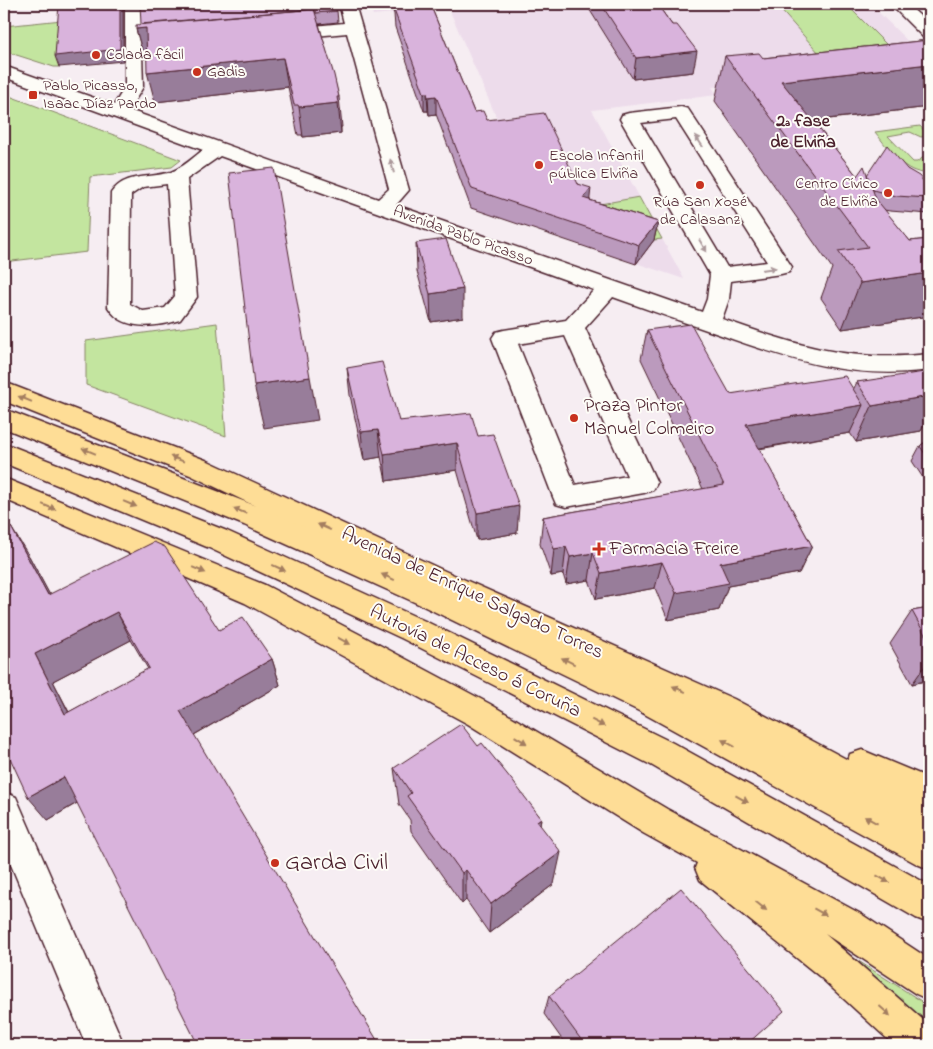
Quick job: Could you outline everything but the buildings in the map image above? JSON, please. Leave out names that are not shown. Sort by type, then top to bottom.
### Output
[{"type":"main road","name":"Avenida de Enrique Salgado Torres","points":[[4,391],[199,468],[723,709],[929,821]]},
{"type":"main road","name":"Autovía de Acceso á Coruña","points":[[4,418],[254,517],[433,597],[650,701],[929,852]]},
{"type":"main road","name":"Autovía de Acceso á Coruña","points":[[4,453],[217,539],[414,630],[662,754],[929,905]]},
{"type":"main road","points":[[4,488],[255,594],[479,714],[655,821],[848,927],[929,981]]},
{"type":"main road","points":[[723,709],[825,748],[929,794]]},
{"type":"main road","points":[[655,821],[832,963],[922,1045]]},
{"type":"street","points":[[119,112],[134,87],[132,4]]},
{"type":"street","points":[[347,4],[399,190],[382,207]]},
{"type":"street","points":[[898,4],[929,33]]},
{"type":"street","points":[[266,36],[353,27]]},
{"type":"street","points":[[134,48],[196,42]]},
{"type":"street","name":"Avenida Pablo Picasso","points":[[4,71],[709,324],[811,357],[844,364],[878,366],[929,362]]},
{"type":"street","points":[[709,324],[718,299],[721,275],[629,119],[681,113],[781,267],[721,275]]},
{"type":"street","points":[[177,176],[186,297],[172,315],[139,319],[119,307],[121,193],[138,182],[177,176],[218,149]]},
{"type":"street","points":[[573,328],[644,483],[566,497],[504,338],[573,328],[609,288]]},
{"type":"street","points":[[4,808],[106,1045]]},
{"type":"shaded area","points":[[370,4],[870,4],[929,62],[712,87],[717,95],[592,110],[684,279],[471,208],[443,133],[483,129],[498,121],[449,9],[373,15]]},
{"type":"green space","points":[[808,4],[846,4],[906,64],[836,72],[778,7]]},
{"type":"green space","points":[[62,20],[59,67],[4,51],[4,26]]},
{"type":"green space","points":[[4,94],[181,160],[172,167],[90,177],[87,252],[4,262]]},
{"type":"green space","points":[[920,126],[929,136],[921,137],[910,132],[888,136],[913,162],[917,162],[929,153],[929,173],[920,173],[912,170],[898,160],[875,132]]},
{"type":"green space","points":[[639,197],[662,239],[654,240],[589,206]]},
{"type":"green space","points":[[217,323],[226,436],[86,385],[86,341]]},
{"type":"green space","points":[[849,955],[929,1006],[929,1026]]},
{"type":"place","name":"Colada fácil","points":[[96,55]]},
{"type":"place","name":"Gadis","points":[[197,72]]},
{"type":"place","name":"Pablo Picasso, Isaac Díaz Pardo","points":[[33,95]]},
{"type":"place","name":"Escola Infantil pública Elviña","points":[[539,165]]},
{"type":"place","name":"Rúa San Xosé de Calasanz","points":[[700,185]]},
{"type":"place","name":"Centro Cívico de Elviña","points":[[888,193]]},
{"type":"place","name":"Praza Pintor Manuel Colmeiro","points":[[574,418]]},
{"type":"place","name":"Farmacia Freire","points":[[599,549]]},
{"type":"place","name":"Garda Civil","points":[[275,863]]},
{"type":"district","name":"2ª fase de Elviña","points":[[803,132]]}]
